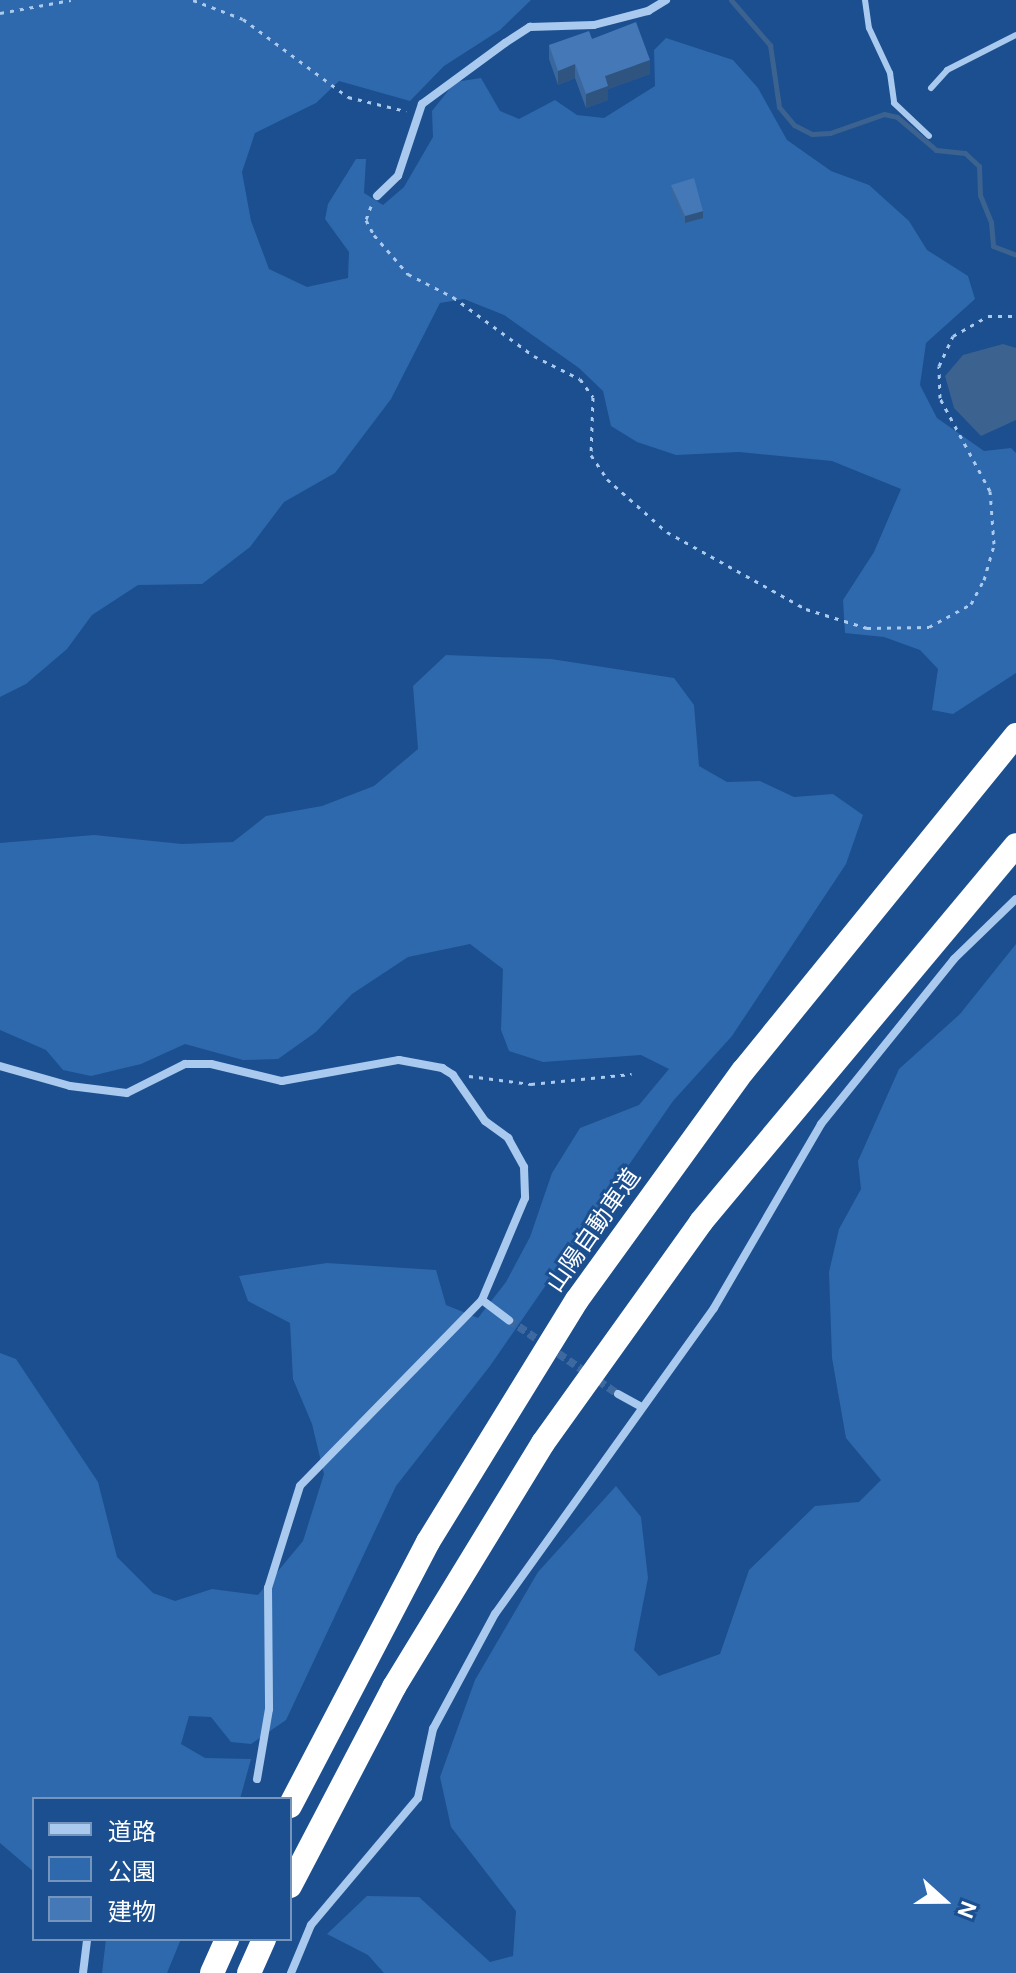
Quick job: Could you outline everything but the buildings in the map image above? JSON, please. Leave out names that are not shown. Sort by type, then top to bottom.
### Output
[{"type":"highway","name":"山陽自動車道","points":[[292,1802],[428,1542],[577,1300],[743,1071],[1016,735]]},
{"type":"highway","points":[[292,1882],[394,1687],[543,1443],[757,1152],[1016,845]]},
{"type":"highway","points":[[212,1973],[226,1941]]},
{"type":"highway","points":[[249,1973],[263,1941]]},
{"type":"street","points":[[377,196],[398,176],[416,114],[436,90],[530,27],[594,25],[648,11],[666,0]]},
{"type":"street","points":[[291,1973],[311,1925],[418,1798],[433,1729],[495,1614],[714,1308],[791,1171],[864,1064],[954,959],[1016,899]]},
{"type":"street","points":[[0,1066],[70,1086],[127,1093],[185,1064],[211,1064],[282,1081],[399,1060],[453,1075],[485,1121],[508,1138],[524,1167],[525,1198],[482,1300],[300,1486],[268,1588],[269,1709],[257,1779]]},
{"type":"street","points":[[482,1300],[509,1320]]},
{"type":"street","points":[[618,1394],[641,1407]]},
{"type":"street","points":[[83,1973],[87,1941]]},
{"type":"lane","points":[[865,0],[869,28],[890,73],[894,103],[929,136]]},
{"type":"lane","points":[[931,88],[947,70],[1016,35]]},
{"type":"path","points":[[0,13],[71,0]]},
{"type":"path","points":[[193,0],[243,19],[348,97],[416,114]]},
{"type":"path","points":[[377,196],[366,220],[394,263],[506,332],[534,356],[580,379],[593,397],[591,455],[607,479],[657,524],[806,609],[867,628],[929,627],[971,604],[984,580],[994,544],[990,491],[940,398],[939,366],[953,336],[988,316],[1016,316]]},
{"type":"path","points":[[453,1075],[531,1084],[632,1074]]},
{"type":"green space","points":[[0,0],[531,0],[500,30],[444,66],[410,101],[339,81],[316,103],[255,133],[242,172],[251,221],[269,269],[307,287],[348,278],[349,252],[325,219],[328,204],[356,159],[366,159],[364,193],[383,205],[404,187],[433,137],[432,111],[455,82],[481,78],[500,111],[519,119],[555,100],[577,115],[604,118],[655,86],[654,50],[666,38],[733,60],[758,88],[787,140],[831,171],[869,185],[909,221],[927,250],[968,276],[975,299],[926,343],[920,385],[937,418],[984,451],[1011,448],[1016,453],[1016,673],[953,714],[932,710],[938,669],[920,650],[884,637],[845,633],[843,600],[874,552],[901,489],[832,461],[739,452],[676,455],[637,442],[611,426],[603,391],[579,368],[504,315],[464,299],[440,303],[391,399],[335,473],[284,502],[250,547],[202,584],[138,585],[92,615],[67,649],[26,684],[0,697]]},
{"type":"green space","points":[[446,655],[551,659],[674,678],[694,705],[699,766],[727,782],[760,781],[794,797],[833,794],[863,815],[846,864],[732,1036],[673,1101],[490,1366],[396,1486],[286,1720],[251,1744],[231,1742],[211,1717],[189,1716],[181,1744],[205,1758],[251,1759],[241,1797],[32,1797],[32,1870],[0,1843],[0,1353],[16,1359],[98,1482],[117,1557],[153,1593],[175,1601],[212,1589],[258,1595],[303,1541],[324,1474],[312,1424],[293,1379],[290,1323],[248,1301],[239,1276],[327,1263],[436,1270],[446,1305],[478,1318],[506,1282],[530,1237],[552,1173],[580,1128],[639,1105],[669,1069],[641,1055],[543,1062],[509,1051],[501,1030],[503,969],[470,944],[408,957],[352,994],[316,1032],[278,1059],[243,1060],[185,1044],[141,1064],[91,1076],[63,1070],[46,1050],[0,1030],[0,843],[94,835],[182,844],[233,842],[266,816],[322,806],[374,786],[418,749],[413,686]]},
{"type":"green space","points":[[1016,944],[1016,1973],[384,1973],[368,1955],[327,1934],[367,1896],[419,1897],[490,1962],[513,1956],[516,1911],[451,1827],[440,1777],[475,1680],[538,1572],[616,1486],[641,1517],[648,1578],[634,1650],[659,1676],[720,1654],[749,1570],[815,1506],[859,1502],[881,1480],[846,1438],[832,1358],[829,1272],[839,1229],[861,1189],[858,1161],[899,1069],[960,1014]]},
{"type":"green space","points":[[106,1941],[180,1941],[167,1973],[102,1973]]},
{"type":"shaded area","points":[[1003,344],[1016,348],[1016,420],[981,436],[954,408],[945,376],[963,355]]},
{"type":"waterway","points":[[731,0],[770,45],[779,107],[794,125],[812,134],[830,133],[884,114],[897,117],[936,150],[965,153],[979,166],[980,195],[991,222],[993,246],[1016,255]]},
{"type":"tunnel","points":[[509,1320],[618,1394]]}]
